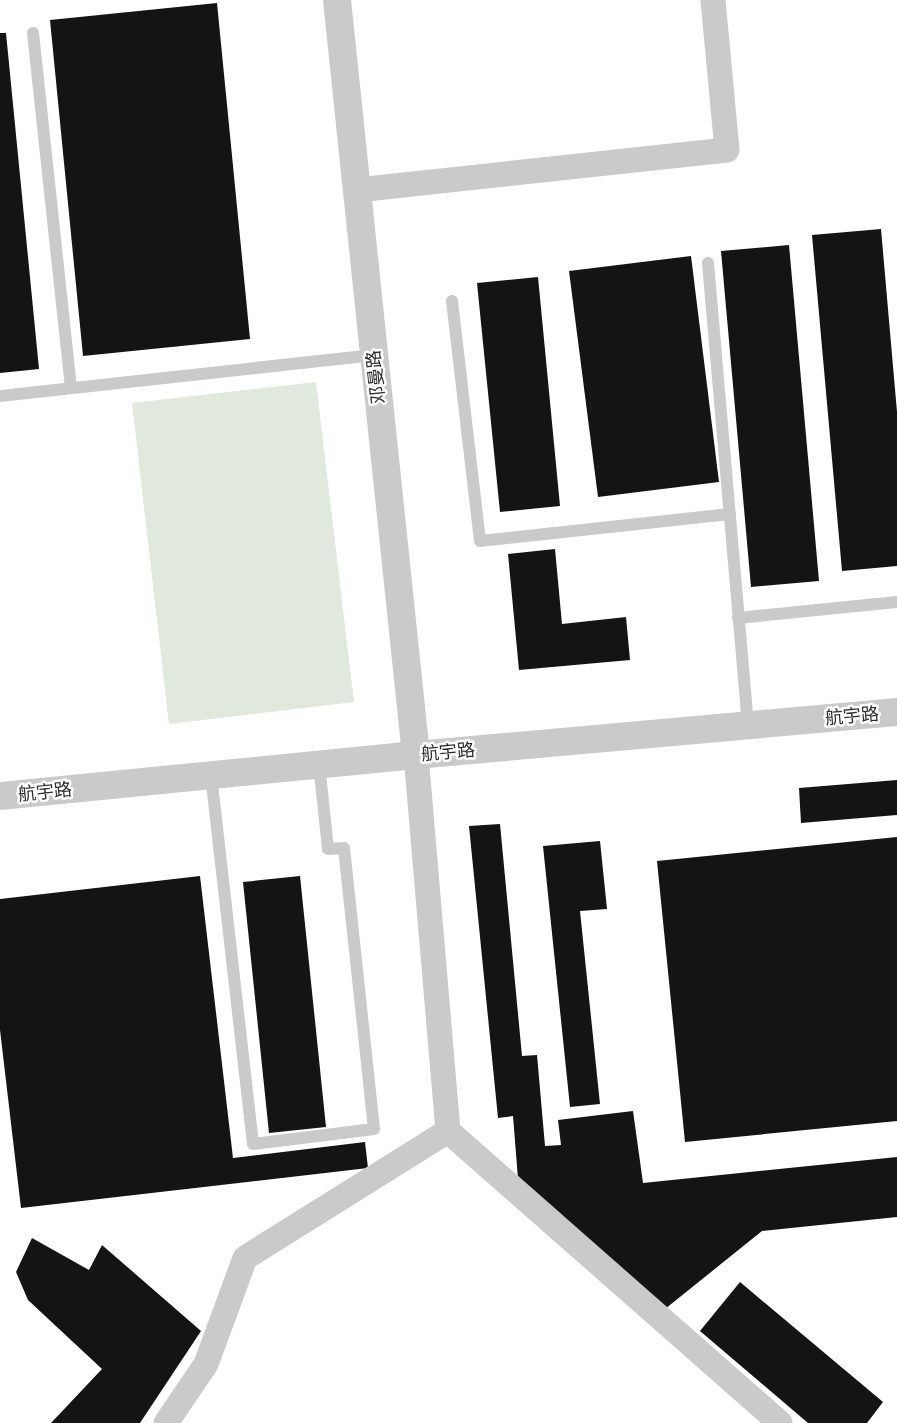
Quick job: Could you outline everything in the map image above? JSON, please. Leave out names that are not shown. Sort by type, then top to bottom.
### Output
[{"type":"street","name":"邓曼路","points":[[337,0],[416,754]]},
{"type":"street","points":[[357,190],[727,150],[713,0]]},
{"type":"street","name":"航宇路","points":[[0,796],[416,754],[897,712]]},
{"type":"street","points":[[416,754],[448,1130],[780,1423]]},
{"type":"street","points":[[166,1423],[206,1364],[245,1258],[448,1130]]},
{"type":"lane","points":[[32,33],[71,388]]},
{"type":"lane","points":[[708,263],[748,725]]},
{"type":"lane","points":[[452,301],[480,541],[730,514]]},
{"type":"lane","points":[[0,396],[374,355]]},
{"type":"lane","points":[[738,618],[897,602]]},
{"type":"lane","points":[[211,775],[253,1144],[374,1128],[344,848],[328,848],[319,764]]},
{"type":"shaded area","points":[[316,382],[354,702],[169,724],[132,403]]},
{"type":"building","points":[[217,3],[250,339],[83,356],[50,20]]},
{"type":"building","points":[[0,33],[6,33],[39,369],[0,373]]},
{"type":"building","points":[[881,229],[897,412],[897,566],[842,571],[812,235]]},
{"type":"building","points":[[789,245],[819,581],[751,587],[721,251]]},
{"type":"building","points":[[691,256],[719,482],[598,497],[569,271]]},
{"type":"building","points":[[538,277],[560,506],[500,512],[477,283]]},
{"type":"building","points":[[555,549],[562,624],[626,617],[630,660],[519,670],[508,554]]},
{"type":"building","points":[[897,780],[897,815],[801,823],[799,788]]},
{"type":"building","points":[[500,824],[522,1056],[537,1055],[545,1146],[561,1145],[558,1120],[633,1111],[643,1183],[897,1157],[897,1217],[762,1231],[665,1309],[518,1179],[513,1116],[498,1118],[469,826]]},
{"type":"building","points":[[897,837],[897,1121],[685,1142],[657,861]]},
{"type":"building","points":[[600,841],[607,909],[580,911],[600,1104],[570,1107],[543,846]]},
{"type":"building","points":[[200,876],[233,1158],[365,1142],[368,1168],[21,1208],[0,1030],[0,899]]},
{"type":"building","points":[[300,876],[326,1127],[269,1133],[243,882]]},
{"type":"building","points":[[32,1238],[89,1270],[102,1245],[201,1331],[140,1423],[51,1423],[102,1369],[28,1300],[16,1272]]},
{"type":"building","points":[[740,1282],[883,1402],[867,1423],[808,1423],[700,1331]]}]
